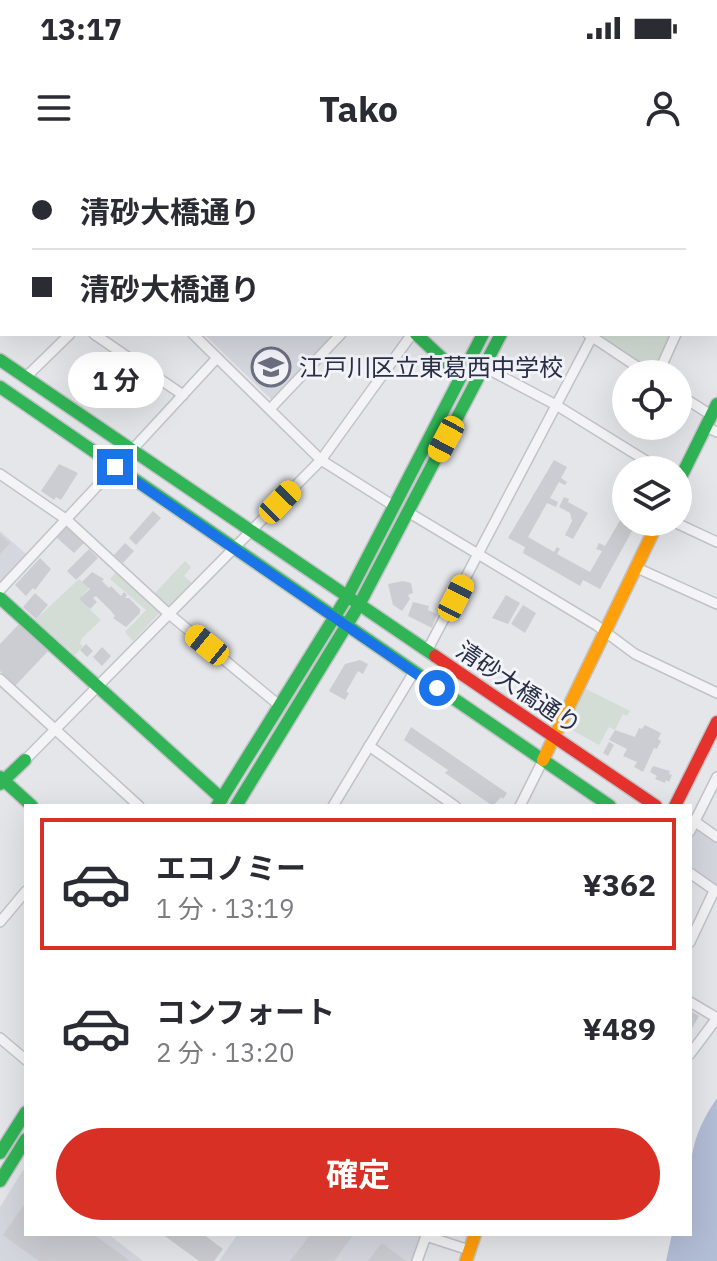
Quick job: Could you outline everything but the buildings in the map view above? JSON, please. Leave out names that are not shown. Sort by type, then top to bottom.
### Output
[{"type":"street","points":[[25,378],[68,336]]},
{"type":"street","points":[[97,336],[183,395]]},
{"type":"street","points":[[195,336],[321,460],[394,506]]},
{"type":"street","points":[[270,409],[339,336]]},
{"type":"street","points":[[30,804],[1,781],[56,730],[321,460],[413,336]]},
{"type":"street","points":[[416,336],[461,376]]},
{"type":"street","points":[[0,598],[98,686],[219,802],[347,597],[482,336]]},
{"type":"street","points":[[237,804],[359,605],[500,336]]},
{"type":"street","points":[[427,651],[590,336],[627,360]]},
{"type":"street","points":[[664,360],[675,336]]},
{"type":"street","points":[[131,451],[217,358]]},
{"type":"street","name":"清砂大橋通り","points":[[0,360],[653,804]]},
{"type":"street","points":[[484,367],[556,405],[638,456]]},
{"type":"street","name":"清砂大橋通り","points":[[0,387],[346,628],[607,804]]},
{"type":"street","points":[[692,404],[713,420],[692,457]]},
{"type":"street","points":[[0,590],[115,467]]},
{"type":"street","points":[[0,474],[67,520],[169,614],[280,706]]},
{"type":"street","points":[[408,512],[479,553],[635,654],[717,693]]},
{"type":"street","points":[[692,530],[717,542]]},
{"type":"street","points":[[521,804],[652,536]]},
{"type":"street","points":[[637,568],[717,604]]},
{"type":"street","points":[[334,804],[414,672]]},
{"type":"street","points":[[0,679],[137,804]]},
{"type":"street","points":[[676,804],[717,722]]},
{"type":"street","points":[[369,746],[447,804]]},
{"type":"street","points":[[692,826],[717,777]]},
{"type":"street","points":[[694,821],[717,837]]},
{"type":"street","points":[[692,874],[716,892],[692,938]]},
{"type":"street","points":[[0,922],[24,893]]},
{"type":"street","points":[[692,1003],[717,1018],[692,1051]]},
{"type":"street","points":[[0,1038],[24,1058]]},
{"type":"street","points":[[0,1153],[24,1115]]},
{"type":"street","points":[[0,1181],[24,1142]]},
{"type":"street","points":[[417,1261],[426,1236],[468,1256],[474,1236]]},
{"type":"shaded area","name":"江戸川区立東葛西中学校","points":[[206,336],[333,336],[272,400]]},
{"type":"shaded area","points":[[599,336],[672,336],[661,360],[634,360]]},
{"type":"shaded area","points":[[0,531],[26,554],[0,582]]},
{"type":"shaded area","points":[[185,561],[191,567],[184,576],[192,583],[171,605],[165,604],[154,594]]},
{"type":"shaded area","points":[[116,572],[160,612],[133,641],[125,632],[146,610],[110,579]]},
{"type":"shaded area","points":[[79,579],[89,588],[79,599],[101,620],[82,638],[80,644],[83,646],[75,655],[35,620]]},
{"type":"shaded area","points":[[586,689],[630,711],[627,716],[623,714],[615,730],[609,727],[599,745],[568,728],[567,723],[582,691]]},
{"type":"shaded area","points":[[699,828],[717,841],[717,887],[692,869],[694,829]]},
{"type":"shaded area","points":[[23,1170],[24,1236],[111,1236],[143,1261],[0,1261],[0,1207]]},
{"type":"shaded area","points":[[237,1236],[421,1236],[412,1261],[219,1261]]},
{"type":"water","points":[[717,1098],[717,1261],[666,1261],[672,1236],[692,1236],[692,1158],[698,1132]]},
{"type":"traffic: fast","points":[[418,336],[461,376]]},
{"type":"traffic: fast","points":[[218,804],[347,597],[482,336]]},
{"type":"traffic: fast","points":[[237,804],[359,605],[500,336]]},
{"type":"traffic: fast","points":[[0,360],[435,656]]},
{"type":"traffic: fast","points":[[0,387],[607,804]]},
{"type":"traffic: fast","points":[[691,456],[717,404]]},
{"type":"traffic: fast","points":[[0,598],[222,799]]},
{"type":"traffic: fast","points":[[0,784],[25,760]]},
{"type":"traffic: fast","points":[[0,777],[30,804]]},
{"type":"traffic: fast","points":[[0,1153],[24,1115]]},
{"type":"traffic: fast","points":[[0,1181],[24,1142]]},
{"type":"traffic: slow","points":[[543,760],[651,536]]},
{"type":"traffic: slow","points":[[466,1261],[474,1236]]},
{"type":"traffic: jam","points":[[435,656],[653,804]]},
{"type":"traffic: jam","points":[[676,804],[717,722]]},
{"type":"place","name":"江戸川区立東葛西中学校","points":[[271,367]]},
{"type":"route","points":[[115,467],[437,688]]}]
